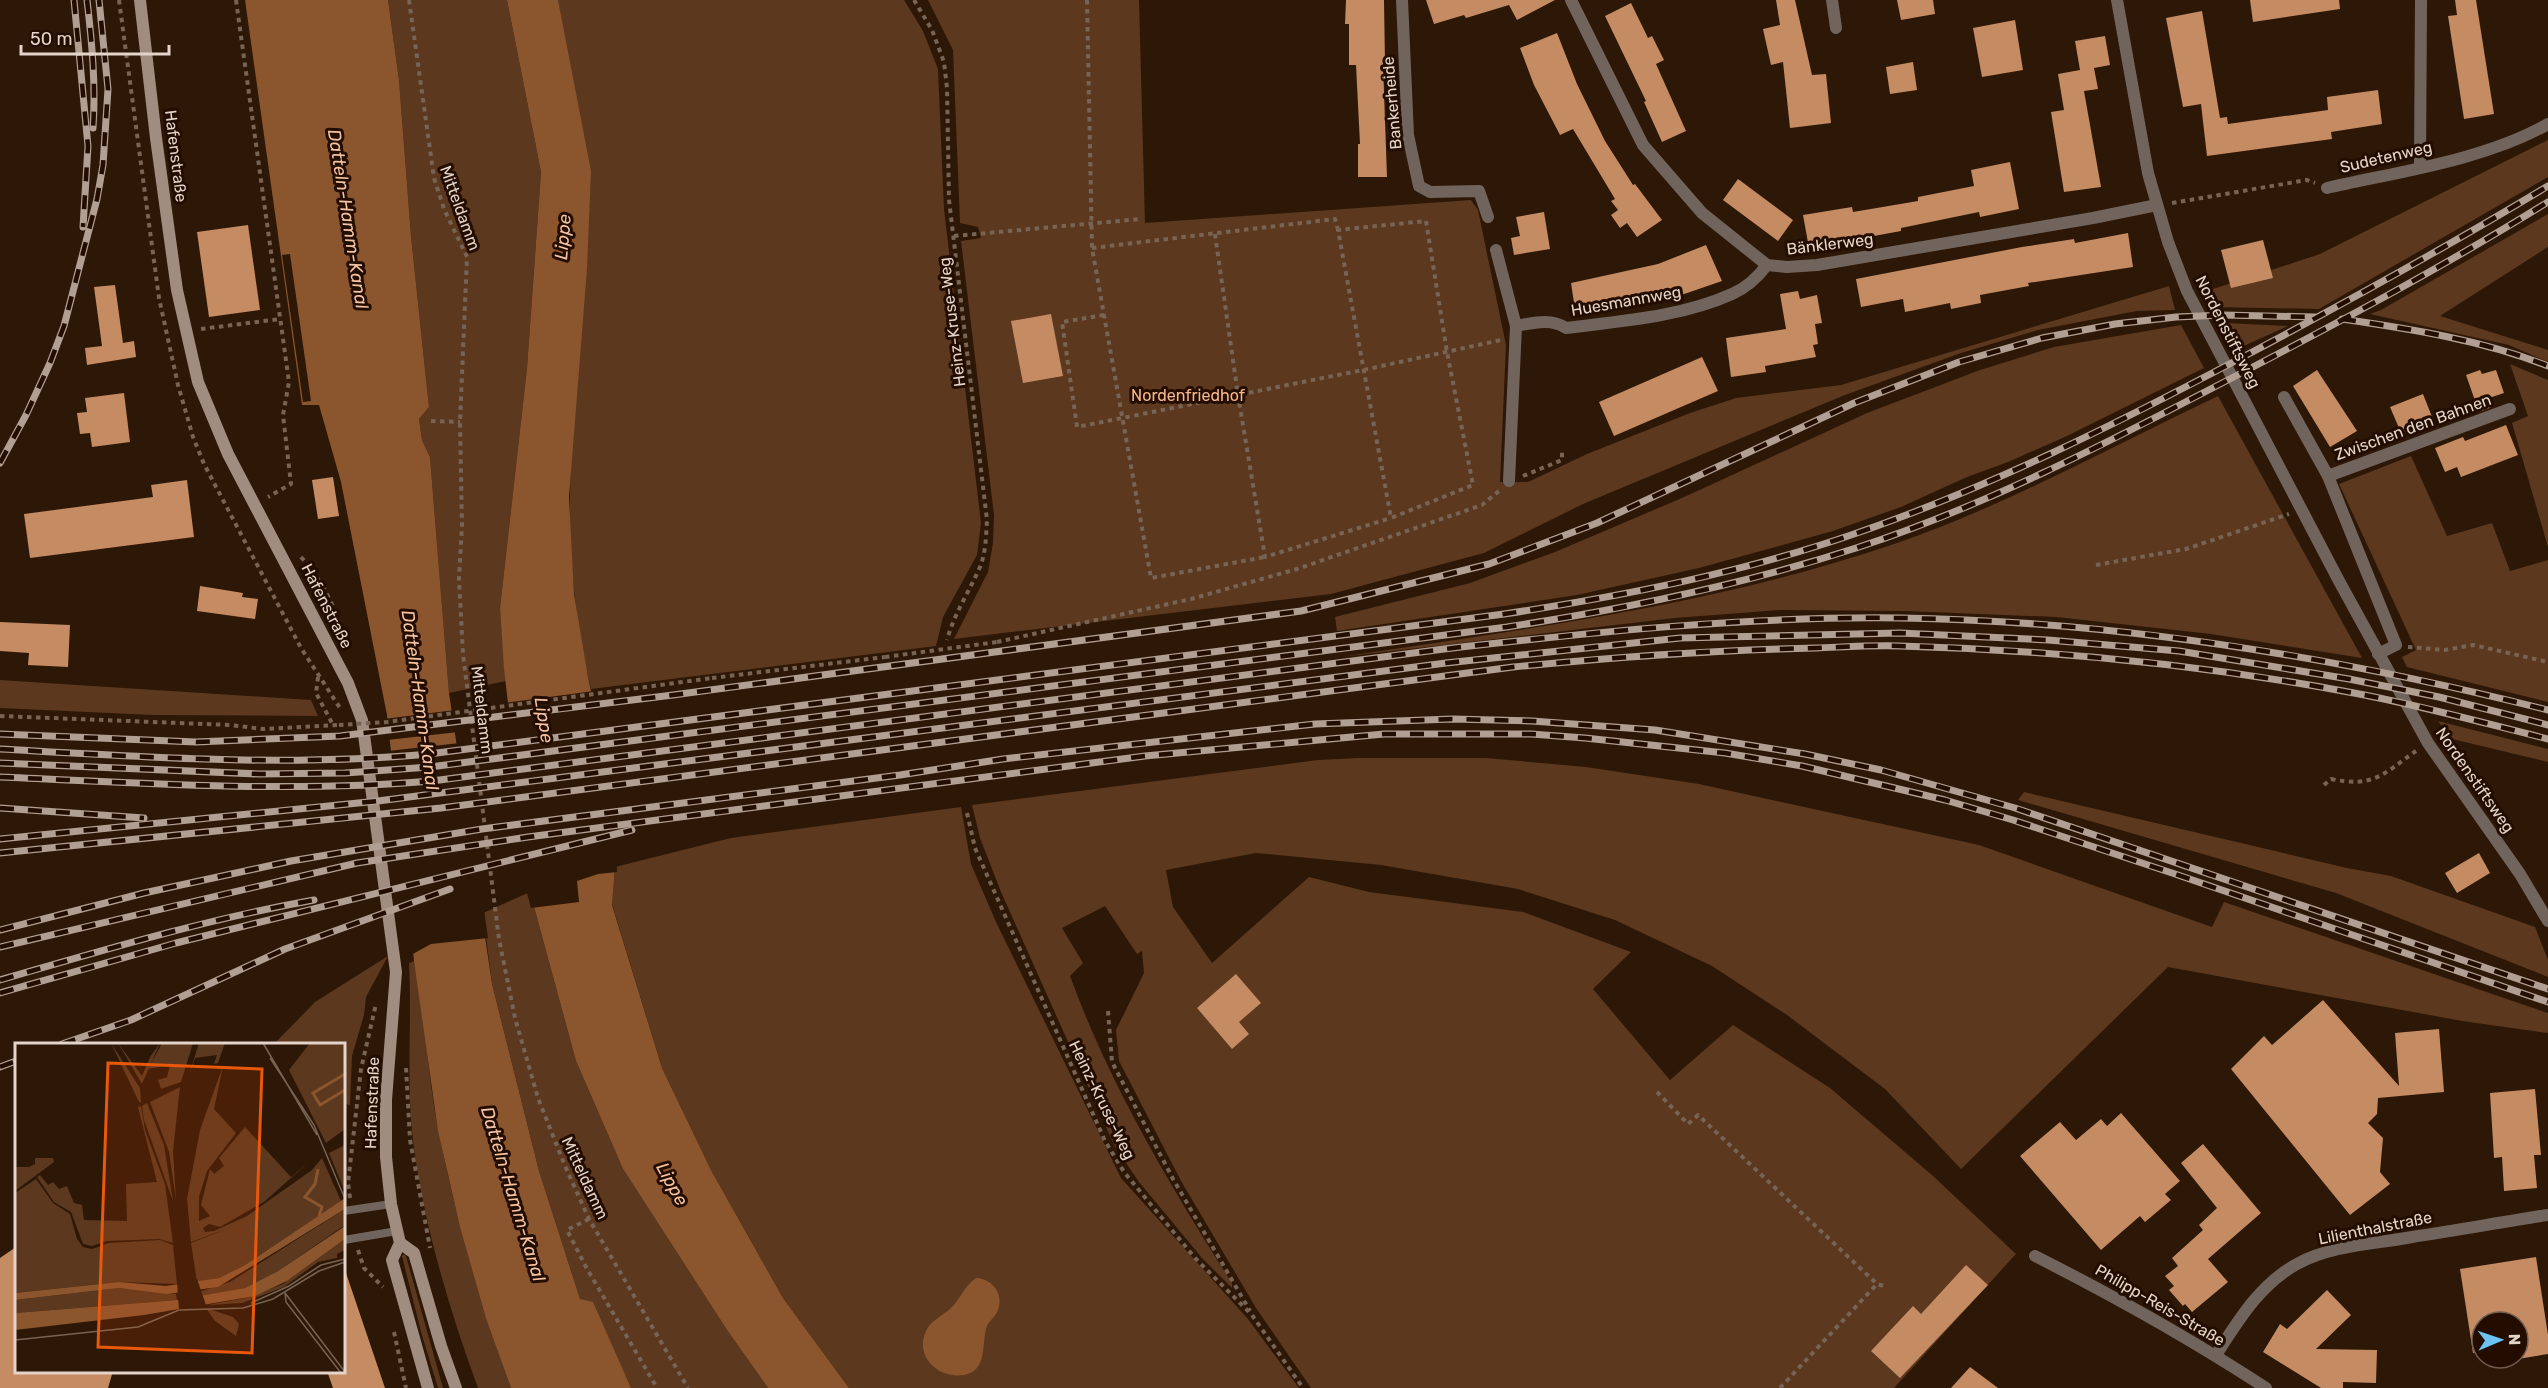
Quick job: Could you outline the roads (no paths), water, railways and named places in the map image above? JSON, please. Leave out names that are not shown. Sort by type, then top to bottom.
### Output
[{"type":"main road","name":"Hafenstraße","points":[[140,0],[156,138],[185,332],[191,358],[207,408],[255,506],[348,683],[362,720],[396,972],[386,1100],[386,1157],[399,1237],[392,1260],[428,1388]]},
{"type":"main road","name":"Hafenstraße","points":[[399,1237],[414,1253],[441,1346],[456,1388]]},
{"type":"street","name":"Bankerheide","points":[[1402,0],[1408,135],[1419,186],[1430,192],[1479,191],[1488,217]]},
{"type":"street","name":"Bänklerweg","points":[[1571,0],[1643,145],[1702,213],[1767,265],[1787,267],[1817,265],[2157,205]]},
{"type":"street","points":[[1832,0],[1836,28]]},
{"type":"street","name":"Nordenstiftsweg","points":[[2117,0],[2143,145],[2157,205],[2168,242],[2187,291],[2378,654],[2428,743],[2520,874],[2548,921]]},
{"type":"street","points":[[2420,166],[2421,0]]},
{"type":"street","name":"Sudetenweg","points":[[2327,188],[2485,150],[2548,124]]},
{"type":"street","points":[[1496,250],[1516,326],[1509,481]]},
{"type":"street","name":"Huesmannweg","points":[[1516,326],[1549,322],[1558,323],[1566,328],[1666,314],[1732,295],[1753,280],[1767,265]]},
{"type":"street","name":"Nordenstiftsweg","points":[[2284,397],[2328,476],[2396,645],[2378,654]]},
{"type":"street","name":"Zwischen den Bahnen","points":[[2328,476],[2510,409]]},
{"type":"street","name":"Lilienthalstraße","points":[[2216,1355],[2241,1315],[2260,1293],[2297,1264],[2316,1256],[2356,1246],[2548,1215]]},
{"type":"street","name":"Philipp-Reis-Straße","points":[[2035,1256],[2114,1296],[2216,1355],[2266,1388]]},
{"type":"lane","points":[[347,1210],[392,1204]]},
{"type":"lane","points":[[345,1240],[399,1237]]},
{"type":"water","name":"Datteln-Hamm-Kanal","points":[[245,0],[388,0],[399,80],[411,236],[429,407],[419,419],[422,440],[430,457],[449,693],[492,984],[539,1171],[580,1299],[593,1302],[631,1388],[511,1388],[486,1318],[460,1227],[438,1131],[414,961],[387,715],[341,482],[319,405],[302,405]]},
{"type":"water","name":"Lippe","points":[[507,0],[558,0],[591,171],[587,269],[569,497],[574,594],[588,677],[609,775],[615,867],[612,905],[662,1068],[711,1170],[783,1298],[849,1388],[768,1388],[727,1330],[623,1169],[576,1061],[530,892],[504,669],[500,608],[527,368],[541,172]]},
{"type":"water","points":[[976,1278],[987,1281],[995,1288],[999,1298],[998,1310],[987,1326],[982,1356],[977,1368],[964,1375],[946,1373],[938,1370],[926,1357],[923,1341],[926,1331],[933,1321],[947,1312]]},
{"type":"railway","points":[[74,0],[88,146],[83,227]]},
{"type":"railway","points":[[87,0],[93,64],[93,128]]},
{"type":"railway","points":[[0,463],[26,415],[64,326],[97,199],[103,165],[108,89],[99,0]]},
{"type":"railway","points":[[0,749],[161,758],[268,760],[375,758],[429,754],[1504,614],[1681,582],[1725,572],[1854,534],[2002,476],[2145,408],[2239,359],[2433,253],[2548,186]]},
{"type":"railway","points":[[0,763],[259,774],[345,773],[430,767],[1507,627],[1683,595],[1727,585],[1856,548],[1998,493],[2089,451],[2347,317],[2469,250],[2548,202]]},
{"type":"railway","points":[[0,734],[196,742],[340,736],[673,695],[1301,611],[1489,564],[1597,523],[1854,403],[1959,362],[2042,338],[2115,324],[2176,317],[2224,315],[2315,317]]},
{"type":"railway","points":[[2342,319],[2472,342],[2548,366]]},
{"type":"railway","points":[[0,777],[270,787],[378,785],[432,781],[1444,649],[1672,626],[1844,618],[1983,621],[2146,634],[2308,658],[2548,710]]},
{"type":"railway","points":[[0,839],[378,801],[1446,663],[1680,638],[1900,633],[2048,640],[2179,651],[2349,679],[2439,697],[2548,725]]},
{"type":"railway","points":[[0,853],[441,808],[1513,667],[1740,650],[1900,646],[2014,651],[2128,660],[2242,674],[2354,693],[2548,739]]},
{"type":"railway","points":[[0,930],[144,893],[291,861],[482,829],[900,775],[1003,759],[1315,724],[1452,719],[1532,721],[1655,730],[1805,754],[1881,770],[2015,808],[2548,989]]},
{"type":"railway","points":[[0,947],[357,863],[528,837],[1145,756],[1384,734],[1531,734],[1725,753],[1802,766],[1945,800],[2175,874],[2548,1002]]},
{"type":"railway","points":[[0,808],[144,818]]},
{"type":"railway","points":[[0,993],[176,943],[632,830]]},
{"type":"railway","points":[[65,1043],[131,1020],[285,949],[450,889]]},
{"type":"railway","points":[[0,980],[195,926],[314,900]]},
{"type":"railway","points":[[0,1067],[15,1061]]},
{"type":"park label","name":"Nordenfriedhof","points":[[1188,395]]}]
